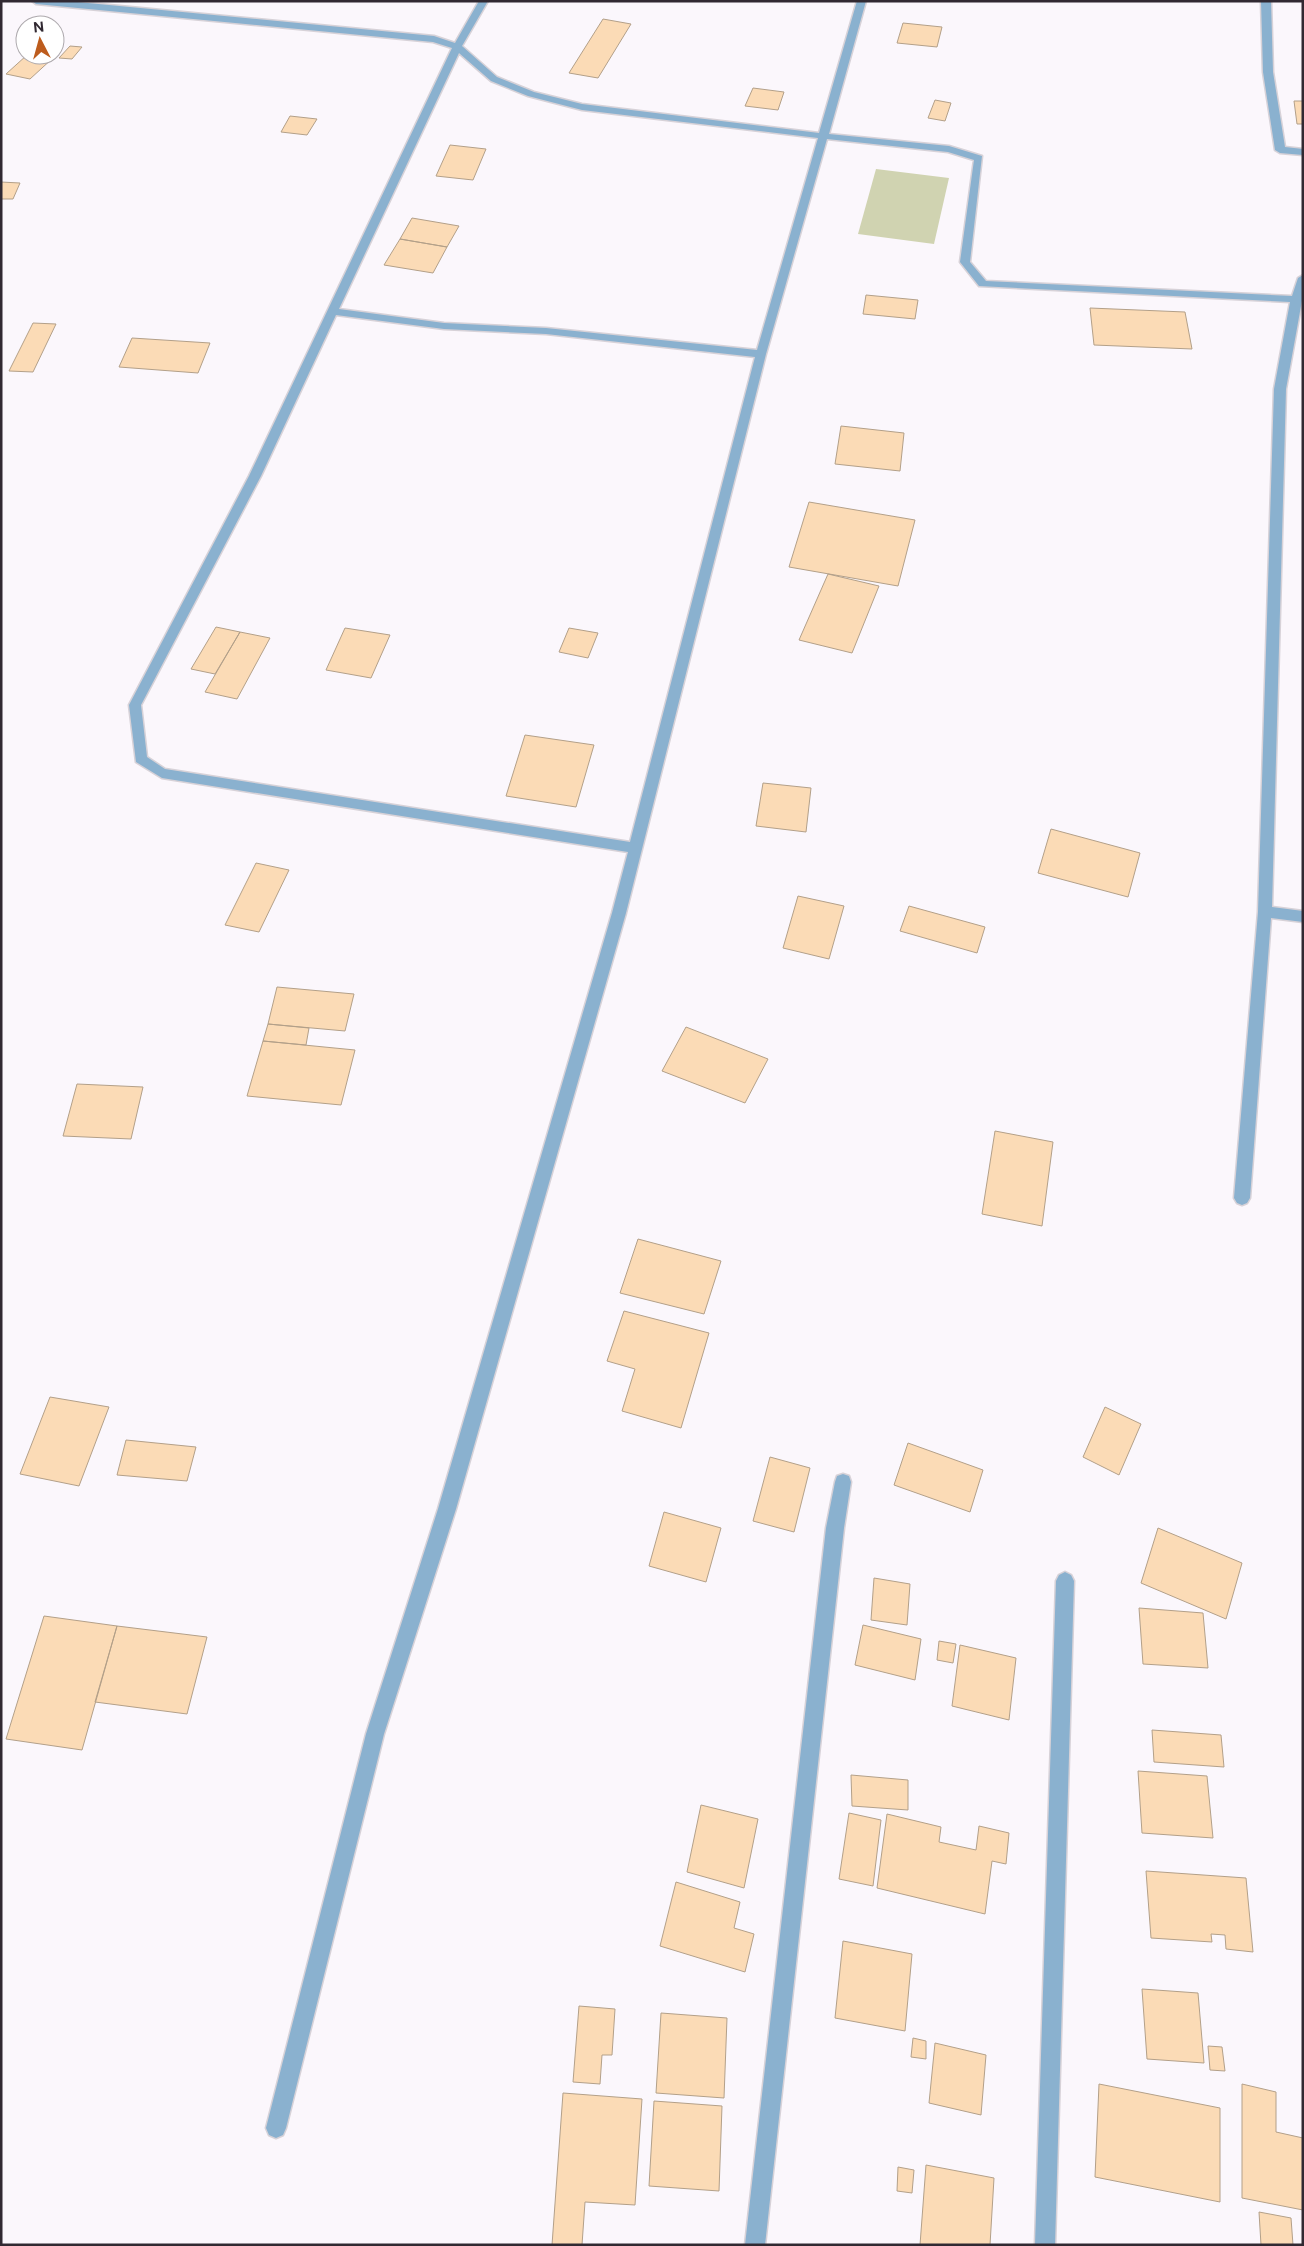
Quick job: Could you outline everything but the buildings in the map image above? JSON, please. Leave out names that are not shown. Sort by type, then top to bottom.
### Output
[{"type":"street","points":[[36,1],[434,39],[457,47],[494,79],[531,94],[582,107],[822,136],[949,149],[979,158],[965,262],[983,284],[1296,299]]},
{"type":"street","points":[[484,1],[457,47],[331,311],[255,476],[135,705],[141,759],[162,773],[634,848]]},
{"type":"street","points":[[276,2128],[375,1734],[447,1509],[616,922],[761,354],[862,1]]},
{"type":"street","points":[[1266,1],[1268,72],[1280,150],[1303,152]]},
{"type":"street","points":[[1242,1198],[1265,912],[1280,389],[1296,299],[1303,278]]},
{"type":"street","points":[[331,311],[444,326],[546,332],[761,354]]},
{"type":"street","points":[[1265,912],[1303,917]]},
{"type":"street","points":[[755,2245],[836,1528],[843,1482]]},
{"type":"street","points":[[1045,2245],[1065,1581]]},
{"type":"green space","points":[[876,169],[949,178],[934,244],[858,234]]}]
